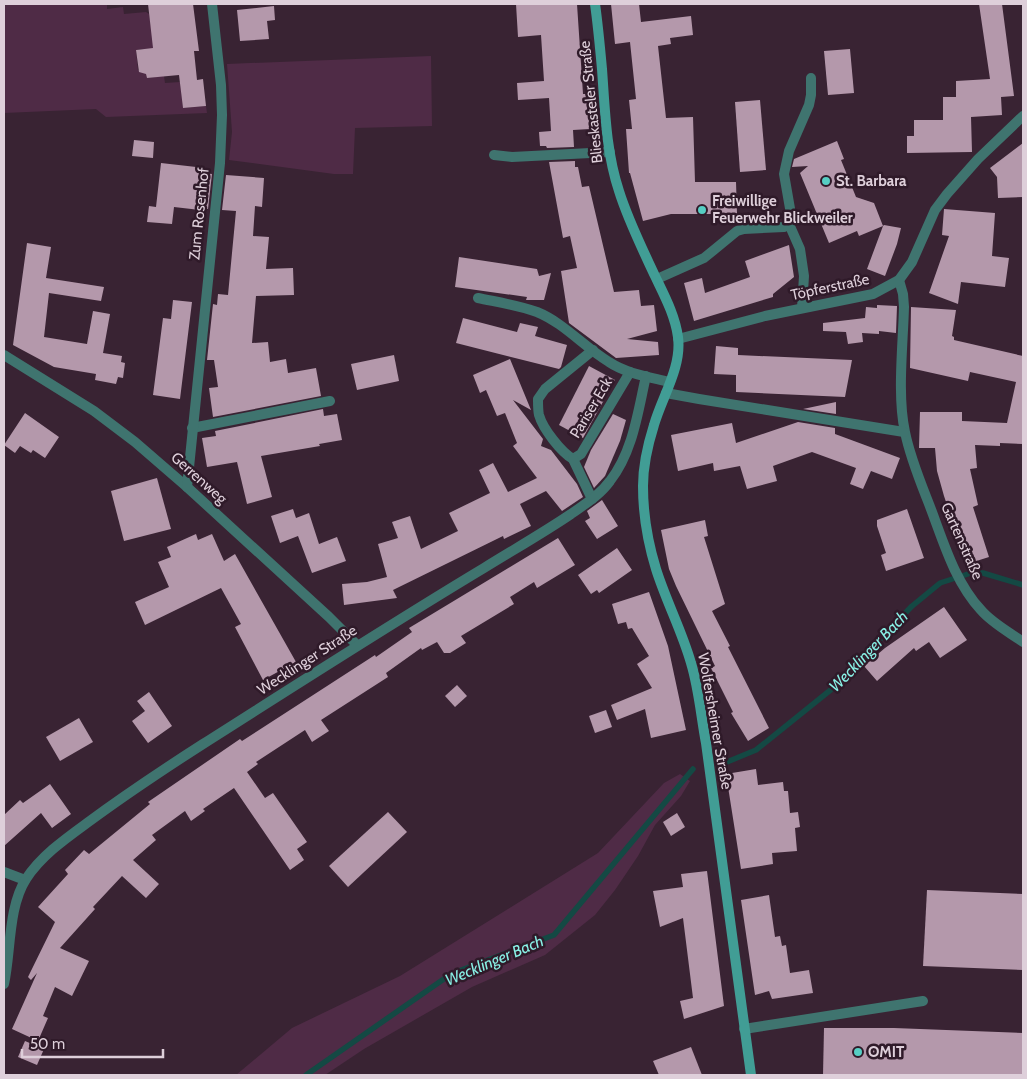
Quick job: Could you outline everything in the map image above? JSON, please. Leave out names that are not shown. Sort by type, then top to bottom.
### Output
[{"type":"street","name":"Zum Rosenhof","points":[[187,487],[220,163],[222,115],[212,4]]},
{"type":"street","name":"Blieskasteler Straße","points":[[595,4],[610,152],[618,188],[628,219],[675,322],[678,339],[677,358],[670,382]]},
{"type":"street","points":[[657,279],[704,258],[737,232],[744,229],[784,227],[789,224],[792,220],[784,174],[789,150],[809,105],[811,78]]},
{"type":"street","name":"Töpferstraße","points":[[678,339],[765,316],[873,294],[899,280],[912,262],[935,210],[947,194],[978,159],[1023,116]]},
{"type":"street","points":[[494,155],[512,158],[610,152]]},
{"type":"street","points":[[789,224],[800,249],[804,276],[802,308]]},
{"type":"street","name":"Gartenstraße","points":[[899,280],[904,307],[902,400],[904,432],[914,464],[950,560],[963,584],[981,611],[1023,642]]},
{"type":"street","name":"Pariser Eck","points":[[478,298],[520,306],[539,313],[565,329],[607,361],[630,372],[670,382]]},
{"type":"street","name":"Pariser Eck","points":[[593,350],[545,389],[538,400],[539,416],[554,442],[566,455],[573,459],[586,448],[630,372]]},
{"type":"street","name":"Gerrenweg","points":[[4,355],[94,411],[135,442],[330,617],[357,645]]},
{"type":"street","name":"Wecklinger Straße","points":[[4,984],[9,919],[25,880],[41,860],[75,831],[129,792],[357,645],[559,522],[602,491],[612,480],[622,462],[632,436],[646,376]]},
{"type":"street","name":"Wolfersheimer Straße","points":[[670,382],[654,425],[646,455],[643,484],[644,510],[649,545],[656,571],[692,665],[706,743],[751,1075]]},
{"type":"street","points":[[666,393],[904,432]]},
{"type":"street","points":[[192,428],[330,401]]},
{"type":"street","points":[[573,459],[592,499]]},
{"type":"street","points":[[4,872],[25,880]]},
{"type":"street","points":[[744,1029],[923,1001]]},
{"type":"shaded area","points":[[4,4],[107,4],[107,9],[123,7],[124,14],[146,12],[149,14],[151,27],[154,27],[172,54],[143,49],[136,50],[138,70],[146,70],[147,78],[164,76],[165,83],[180,82],[183,108],[206,106],[207,113],[106,117],[96,109],[4,113]]},
{"type":"shaded area","points":[[431,56],[432,126],[355,128],[353,174],[334,174],[229,160],[232,132],[227,64]]},
{"type":"shaded area","points":[[680,774],[690,781],[681,796],[655,825],[638,856],[615,890],[595,915],[545,955],[472,987],[364,1049],[325,1075],[236,1075],[292,1028],[400,976],[598,853],[664,783]]},
{"type":"building","points":[[148,4],[193,4],[199,51],[194,51],[197,80],[203,79],[206,106],[183,108],[179,75],[147,78],[146,74],[139,72],[136,50],[153,48]]},
{"type":"building","points":[[516,4],[577,4],[583,94],[588,94],[590,129],[573,130],[574,147],[547,148],[546,146],[540,146],[539,132],[551,131],[549,98],[518,100],[517,83],[544,81],[541,35],[518,37]]},
{"type":"building","points":[[611,4],[639,4],[641,22],[691,16],[693,35],[670,38],[671,44],[658,46],[666,118],[693,117],[695,182],[736,182],[737,214],[671,214],[643,221],[629,173],[626,129],[632,129],[629,100],[636,99],[630,42],[615,44]]},
{"type":"building","points":[[979,4],[1002,4],[1014,96],[1001,97],[1002,115],[971,117],[972,152],[907,153],[907,136],[914,136],[914,120],[943,120],[943,97],[956,97],[956,81],[990,79]]},
{"type":"building","points":[[274,6],[275,20],[267,21],[269,39],[240,41],[237,10]]},
{"type":"building","points":[[850,49],[854,93],[828,95],[824,51]]},
{"type":"building","points":[[760,100],[766,170],[740,172],[735,102]]},
{"type":"building","points":[[134,140],[154,142],[153,158],[132,156]]},
{"type":"building","name":"St. Barbara","points":[[837,141],[844,159],[841,160],[856,197],[874,203],[883,226],[859,236],[857,231],[829,243],[800,173],[808,166],[792,167],[794,159]]},
{"type":"building","points":[[1023,143],[1023,197],[998,198],[997,177],[990,168]]},
{"type":"building","points":[[575,161],[575,167],[578,167],[582,187],[589,186],[614,292],[639,290],[641,306],[654,305],[657,331],[627,339],[658,342],[659,355],[616,358],[569,323],[561,271],[577,268],[570,236],[563,238],[549,162]]},
{"type":"building","points":[[161,163],[205,168],[204,173],[212,174],[208,209],[174,207],[172,224],[147,222],[149,206],[156,207]]},
{"type":"building","points":[[226,175],[264,178],[262,207],[255,206],[253,236],[269,237],[266,269],[293,268],[294,295],[256,296],[252,343],[268,342],[270,362],[286,359],[288,373],[316,368],[321,396],[213,417],[209,388],[218,387],[214,360],[207,360],[213,304],[217,305],[218,294],[228,295],[236,211],[222,210]]},
{"type":"building","points":[[944,209],[995,213],[992,256],[1009,258],[1005,287],[961,282],[958,304],[929,293],[949,236],[942,235]]},
{"type":"building","points":[[883,226],[901,228],[885,276],[867,269]]},
{"type":"building","points":[[27,243],[51,247],[46,278],[104,287],[101,301],[49,293],[44,337],[87,344],[93,311],[110,314],[103,353],[122,356],[121,362],[125,363],[123,378],[118,377],[116,384],[95,380],[96,374],[54,367],[13,345]]},
{"type":"building","points":[[789,245],[794,277],[773,294],[773,297],[694,321],[684,283],[702,278],[705,293],[750,277],[745,261]]},
{"type":"building","points":[[459,257],[537,269],[539,276],[551,273],[544,300],[526,300],[527,297],[455,287]]},
{"type":"building","points":[[173,300],[192,302],[180,399],[153,395],[163,318],[171,319]]},
{"type":"building","points":[[877,305],[897,306],[896,333],[879,331],[879,334],[862,333],[863,342],[848,344],[846,332],[823,331],[823,323],[865,318],[866,307],[877,308]]},
{"type":"building","points":[[911,307],[956,310],[952,336],[954,340],[1023,356],[1023,444],[1000,443],[1000,446],[975,445],[977,468],[970,469],[978,505],[973,507],[989,557],[967,564],[937,471],[935,448],[919,448],[920,412],[962,412],[962,421],[1007,423],[1016,382],[970,372],[968,381],[910,368]]},
{"type":"building","points":[[463,318],[517,332],[520,323],[538,327],[535,336],[567,345],[561,367],[559,369],[456,343]]},
{"type":"building","points":[[716,346],[738,348],[738,355],[852,360],[845,397],[736,392],[736,375],[714,374]]},
{"type":"building","points":[[394,355],[399,381],[357,390],[351,364]]},
{"type":"building","points":[[510,359],[531,410],[513,400],[543,439],[541,446],[551,450],[577,484],[583,497],[562,511],[546,491],[520,504],[531,526],[504,539],[503,536],[393,590],[397,598],[344,605],[342,584],[367,582],[387,577],[378,544],[398,538],[392,522],[410,516],[421,549],[458,531],[449,513],[490,493],[479,470],[493,463],[508,492],[537,478],[513,446],[517,443],[505,413],[497,416],[486,390],[480,393],[473,375]]},
{"type":"building","points":[[589,366],[615,380],[583,438],[559,425]]},
{"type":"building","points":[[836,402],[836,414],[803,409]]},
{"type":"building","points":[[323,409],[324,416],[337,414],[342,440],[319,444],[320,446],[261,456],[272,497],[247,504],[237,462],[207,467],[202,438],[216,436],[215,431]]},
{"type":"building","points":[[25,413],[59,437],[45,458],[33,450],[31,453],[20,446],[15,453],[4,445]]},
{"type":"building","points":[[613,414],[626,420],[620,441],[605,476],[594,488],[584,467],[591,450]]},
{"type":"building","points":[[798,422],[835,428],[835,434],[900,458],[892,479],[871,471],[863,489],[850,484],[856,468],[812,452],[773,466],[777,481],[747,489],[740,466],[714,471],[713,463],[678,471],[671,435],[732,423],[736,443]]},
{"type":"building","points":[[157,478],[171,529],[124,541],[111,491]]},
{"type":"building","points":[[602,500],[618,526],[597,539],[585,521],[590,518],[587,511]]},
{"type":"building","points":[[293,509],[296,518],[309,513],[319,544],[337,537],[346,561],[312,573],[298,536],[280,543],[271,516]]},
{"type":"building","points":[[907,509],[924,558],[886,571],[881,555],[886,553],[877,526],[877,520]]},
{"type":"building","points":[[705,520],[708,536],[704,537],[725,604],[712,611],[769,728],[748,741],[731,713],[733,712],[711,668],[715,666],[676,586],[669,569],[661,530]]},
{"type":"building","points":[[196,534],[198,540],[212,534],[224,561],[235,554],[296,662],[263,680],[235,627],[241,624],[221,588],[145,625],[135,602],[169,587],[158,562],[171,557],[167,547]]},
{"type":"building","points":[[558,538],[575,565],[537,588],[534,582],[510,597],[514,604],[461,636],[466,643],[450,653],[444,653],[437,642],[422,650],[421,648],[386,673],[388,677],[321,720],[329,731],[312,742],[305,730],[256,762],[258,764],[247,772],[265,798],[273,793],[307,842],[297,849],[304,860],[290,870],[234,788],[203,809],[205,811],[191,821],[185,811],[152,835],[156,840],[133,860],[159,884],[146,898],[122,876],[93,907],[95,909],[60,948],[89,961],[72,996],[55,987],[43,1016],[48,1018],[38,1041],[12,1029],[37,973],[31,980],[28,977],[55,922],[38,907],[68,874],[65,870],[84,850],[89,854],[150,804],[148,802],[240,739],[242,741],[375,655],[376,657],[412,632],[409,628]]},
{"type":"building","points":[[617,548],[632,570],[599,593],[597,590],[591,594],[578,575]]},
{"type":"building","points":[[649,592],[668,646],[686,730],[651,738],[645,709],[617,720],[611,705],[652,688],[637,664],[649,656],[632,628],[628,629],[626,622],[618,624],[612,604]]},
{"type":"building","points":[[944,607],[967,640],[940,658],[929,642],[916,651],[914,648],[877,681],[864,666],[885,648]]},
{"type":"building","points":[[457,685],[467,696],[455,707],[445,696]]},
{"type":"building","points":[[149,692],[172,726],[148,743],[132,721],[145,711],[137,701]]},
{"type":"building","points":[[606,710],[612,727],[595,733],[589,716]]},
{"type":"building","points":[[79,718],[93,742],[60,761],[46,737]]},
{"type":"building","points":[[756,769],[758,785],[783,782],[784,791],[788,791],[790,813],[798,812],[800,827],[795,828],[797,851],[772,853],[773,864],[741,869],[726,774]]},
{"type":"building","points":[[50,784],[71,814],[52,828],[41,813],[4,846],[4,815],[20,800],[23,803]]},
{"type":"building","points":[[388,812],[407,832],[348,887],[329,866]]},
{"type":"building","points":[[677,813],[685,827],[671,836],[663,822]]},
{"type":"building","points":[[707,871],[724,1006],[684,1019],[680,1001],[693,998],[683,918],[660,927],[653,891],[683,887],[681,874]]},
{"type":"building","points":[[927,890],[1023,894],[1023,970],[923,966]]},
{"type":"building","points":[[769,895],[775,937],[780,936],[782,946],[786,945],[790,973],[809,970],[813,993],[772,999],[769,991],[755,995],[741,900]]},
{"type":"building","points":[[824,1028],[894,1028],[1023,1033],[1023,1075],[823,1075]]},
{"type":"building","points":[[25,1041],[44,1049],[37,1065],[18,1057]]},
{"type":"building","points":[[691,1047],[702,1075],[659,1075],[653,1061]]},
{"type":"waterway","name":"Wecklinger Bach","points":[[722,764],[756,750],[833,688],[912,606],[940,583],[971,573],[983,573],[1023,585]]},
{"type":"waterway","name":"Wecklinger Bach","points":[[306,1075],[451,974],[554,935],[693,769]]},
{"type":"place","name":"St. Barbara","points":[[826,181]]},
{"type":"place","name":"Freiwillige Feuerwehr Blickweiler","points":[[702,210]]},
{"type":"place","name":"OMIT","points":[[858,1052]]}]
